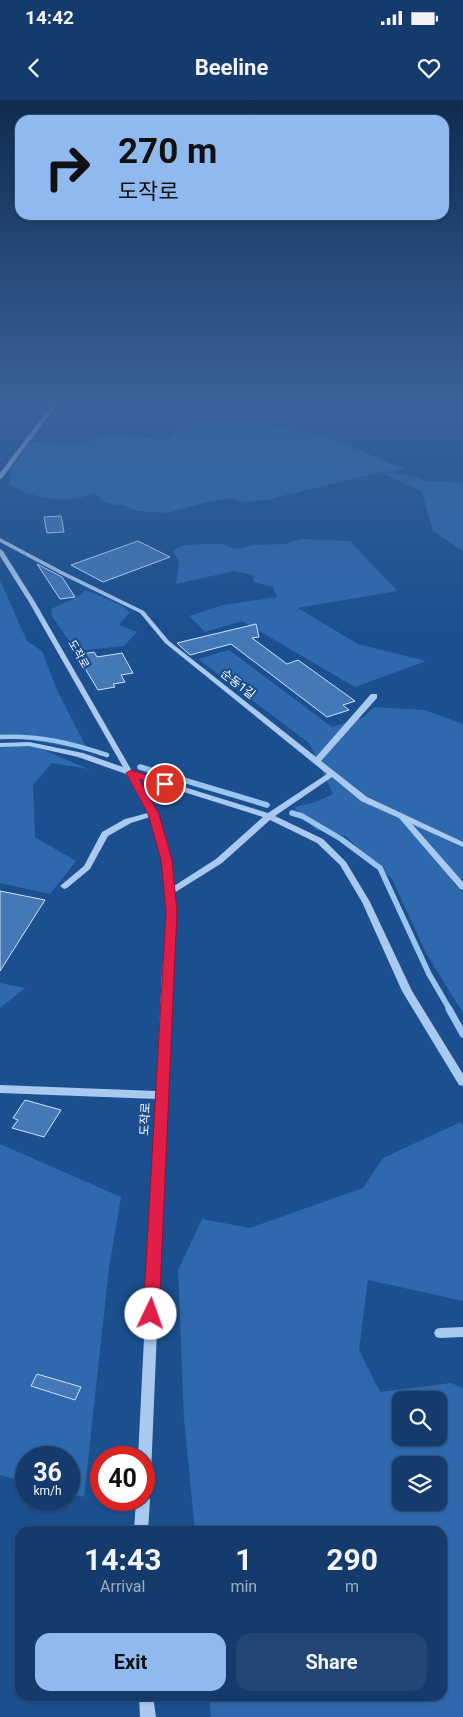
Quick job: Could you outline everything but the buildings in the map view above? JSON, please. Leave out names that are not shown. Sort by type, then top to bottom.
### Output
[{"type":"street","name":"순동1길","points":[[0,540],[142,612],[167,642],[364,799],[463,845]]},
{"type":"street","name":"도작로","points":[[0,551],[32,602],[131,773],[153,814],[167,860],[172,912],[161,1094],[145,1446]]},
{"type":"street","points":[[316,761],[374,696]]},
{"type":"street","points":[[0,745],[29,744],[80,755],[269,816],[320,841],[343,864],[366,902],[407,991],[463,1082]]},
{"type":"street","points":[[170,892],[219,861],[269,816],[332,774]]},
{"type":"street","points":[[64,886],[87,867],[105,834],[128,821],[153,814]]},
{"type":"street","points":[[400,815],[463,888]]},
{"type":"street","points":[[0,1089],[161,1094]]},
{"type":"street","points":[[440,1333],[463,1332]]},
{"type":"street","points":[[141,1526],[142,1511]]},
{"type":"street","points":[[146,1701],[148,1717]]},
{"type":"shaded area","points":[[10,477],[359,477],[266,500],[241,502],[233,498],[212,501],[167,513],[137,511],[125,506],[106,503],[94,492],[74,499],[51,499],[29,494],[9,485]]},
{"type":"shaded area","points":[[392,477],[415,477],[426,481],[463,483],[463,551],[433,531],[422,492]]},
{"type":"shaded area","points":[[301,539],[350,541],[397,591],[298,608],[358,644],[426,661],[355,687],[242,621],[205,632],[189,616],[223,605],[277,597],[273,587],[254,582],[253,575],[234,571],[176,584],[179,562],[173,551],[181,546],[202,544],[223,544],[235,549],[254,545],[285,544]]},
{"type":"shaded area","points":[[0,580],[27,641],[42,651],[56,688],[88,751],[21,738],[0,737]]},
{"type":"shaded area","points":[[86,590],[121,605],[130,612],[119,625],[137,632],[124,646],[76,651],[52,616],[51,609],[81,595]]},
{"type":"shaded area","points":[[229,650],[332,727],[364,717],[374,707],[425,710],[463,724],[463,879],[452,881],[463,893],[463,1013],[426,953],[392,879],[345,836],[316,830],[294,807],[316,802],[333,794],[309,743],[198,659]]},
{"type":"shaded area","points":[[29,744],[89,769],[52,763],[33,785],[35,837],[76,861],[50,894],[0,883],[0,747]]},
{"type":"shaded area","points":[[0,983],[25,988],[0,1008]]},
{"type":"shaded area","points":[[461,1122],[463,1126],[463,1301],[368,1280],[359,1350],[380,1392],[451,1383],[463,1388],[463,1717],[211,1717],[209,1701],[447,1701],[447,1526],[195,1526],[184,1419],[178,1270],[202,1219],[250,1228],[363,1188],[383,1158]]},
{"type":"shaded area","points":[[0,1144],[121,1197],[109,1268],[84,1497],[80,1496],[80,1446],[15,1446],[15,1479],[0,1475]]},
{"type":"waterway","points":[[0,737],[28,737],[54,741],[107,755]]},
{"type":"waterway","points":[[140,767],[267,805]]},
{"type":"waterway","points":[[292,813],[302,816],[341,839],[380,868],[429,974],[450,1010]]},
{"type":"waterway","points":[[449,1009],[463,1034]]},
{"type":"route","points":[[151,1314],[167,972],[172,912],[167,860],[153,814],[131,773],[165,784]]}]
